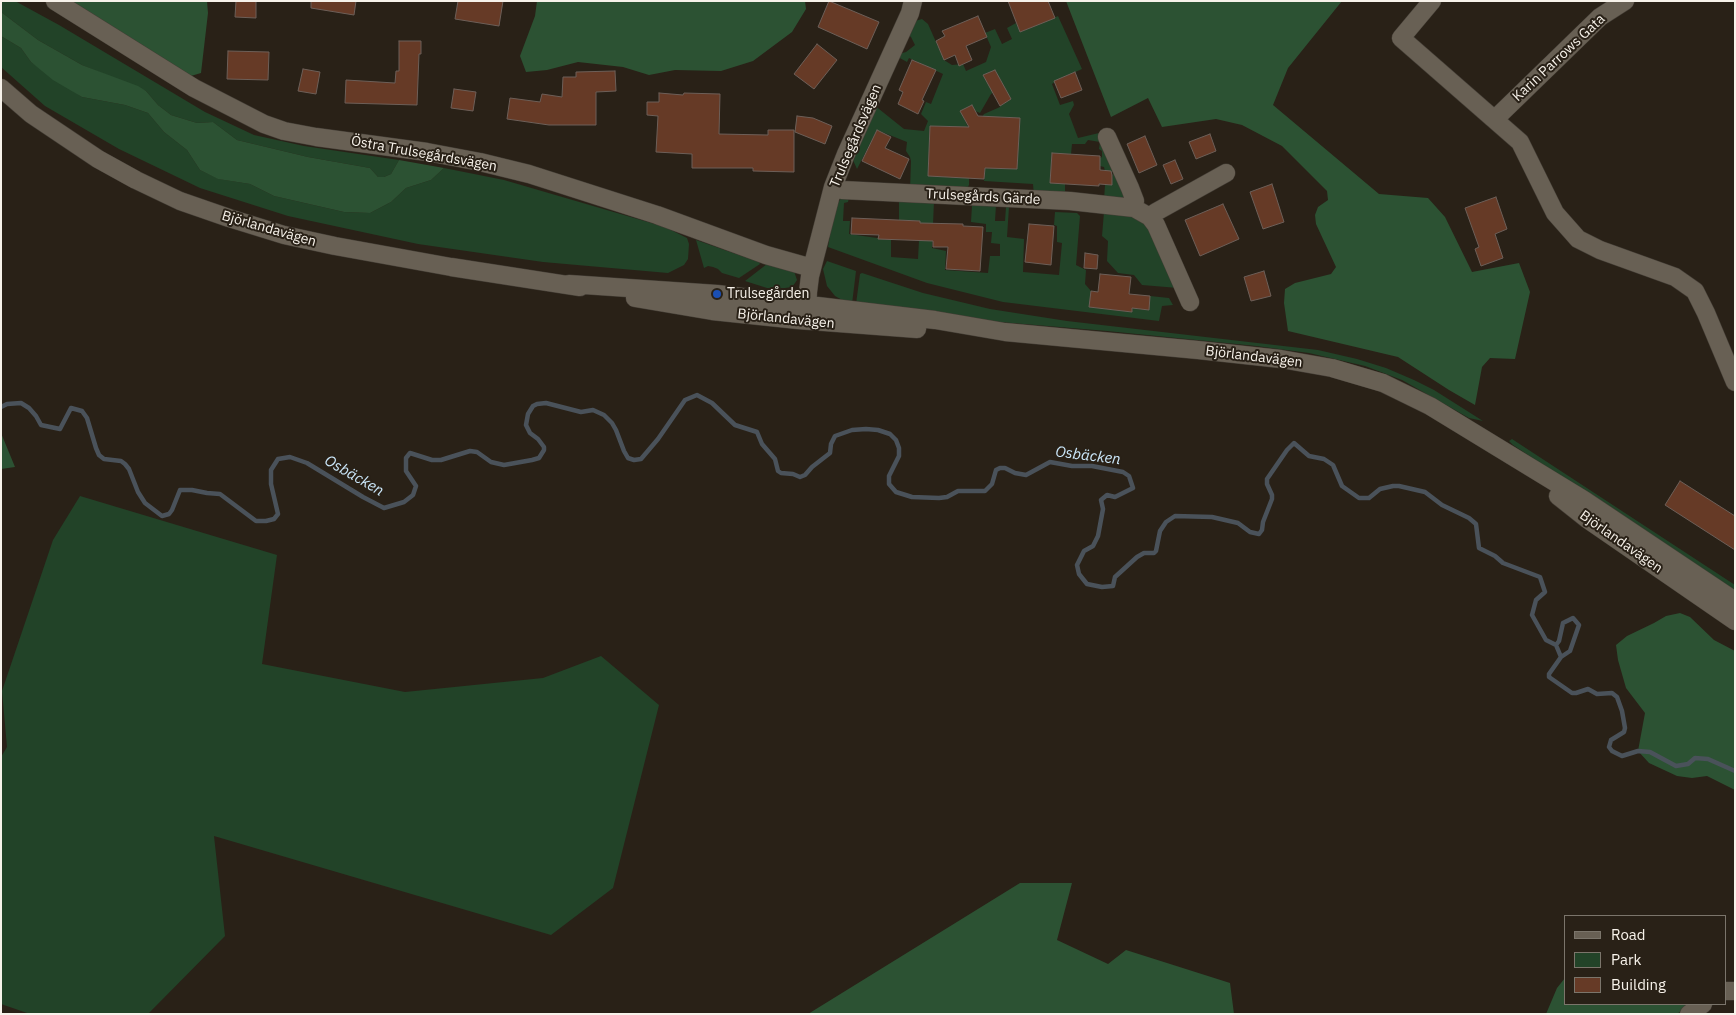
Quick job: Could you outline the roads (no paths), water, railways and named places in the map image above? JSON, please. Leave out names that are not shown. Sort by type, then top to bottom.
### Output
[{"type":"street","name":"Östra Trulsegårdsvägen","points":[[55,1],[194,88],[264,124],[316,137],[427,152],[529,174],[657,214],[759,252],[812,268]]},
{"type":"street","name":"Trulsegårdsvägen","points":[[807,313],[812,268],[833,187],[910,13],[913,1]]},
{"type":"street","points":[[1432,1],[1400,38],[1520,142],[1555,213],[1578,239],[1600,250],[1674,277],[1695,291],[1735,382]]},
{"type":"street","name":"Karin Parrows Gata","points":[[1495,119],[1600,17],[1626,1]]},
{"type":"street","name":"Björlandavägen","points":[[1,88],[31,114],[70,141],[136,180],[180,201],[284,235],[335,246],[451,267],[570,284],[717,294],[807,313],[935,320],[1005,332],[1281,359],[1332,368],[1366,377],[1401,391],[1430,406],[1584,500],[1735,601]]},
{"type":"street","points":[[1107,137],[1135,201],[1134,208]]},
{"type":"street","points":[[1190,302],[1156,225],[1150,217],[1226,173]]},
{"type":"street","name":"Trulsegårds Gärde","points":[[833,187],[842,190],[1070,201],[1134,208],[1150,217]]},
{"type":"street","name":"Björlandavägen","points":[[1487,441],[1587,519],[1735,621]]},
{"type":"street","points":[[1689,1014],[1702,1005]]},
{"type":"waterway","name":"Osbäcken","points":[[1,407],[7,404],[21,403],[29,408],[41,425],[60,429],[71,408],[82,411],[87,418],[99,455],[104,459],[121,461],[125,464],[145,503],[162,516],[169,514],[172,510],[180,490],[192,490],[220,494],[256,521],[266,521],[274,519],[278,514],[271,484],[271,470],[278,459],[290,457],[307,463],[384,508],[404,502],[413,495],[416,486],[406,471],[406,458],[410,453],[432,460],[441,460],[470,451],[477,452],[491,462],[504,465],[539,458],[544,447],[530,433],[526,425],[528,414],[533,406],[537,404],[546,403],[581,412],[593,410],[604,415],[616,430],[628,458],[634,460],[641,459],[658,439],[685,400],[697,395],[712,403],[735,425],[757,432],[762,444],[775,459],[778,471],[800,477],[805,475],[830,453],[831,444],[835,436],[852,430],[866,429],[890,434],[896,440],[899,456],[889,476],[889,484],[896,492],[912,497],[939,498],[947,497],[958,491],[985,491],[992,484],[996,470],[1000,468],[1026,475],[1050,462],[1072,466],[1092,466],[1123,472],[1129,476],[1133,488],[1115,497],[1107,495],[1101,500],[1103,509],[1098,536],[1093,546],[1084,551],[1077,565],[1079,574],[1087,584],[1102,587],[1113,586],[1115,577],[1137,557],[1144,553],[1154,553],[1160,531],[1166,522],[1175,516],[1212,517],[1238,523],[1250,532],[1259,534],[1272,499],[1267,479],[1294,443],[1309,456],[1324,459],[1333,465],[1342,486],[1359,498],[1369,498],[1380,489],[1393,486],[1425,492],[1442,505],[1469,518],[1476,524],[1479,548],[1495,556],[1503,563],[1540,577],[1545,592],[1536,600],[1532,615],[1546,640],[1556,645],[1559,641],[1563,623],[1573,618],[1579,625],[1570,651],[1561,657],[1549,674],[1549,677],[1572,693],[1588,689],[1597,694],[1612,693],[1617,697],[1625,728],[1624,732],[1611,740],[1609,747],[1612,751],[1622,756],[1638,751],[1650,752],[1676,766],[1688,764],[1695,758],[1708,759],[1735,771]]},
{"type":"waterway","name":"Osbäcken","points":[[1556,645],[1561,657]]},
{"type":"place","name":"Trulsegården","points":[[717,294]]}]
